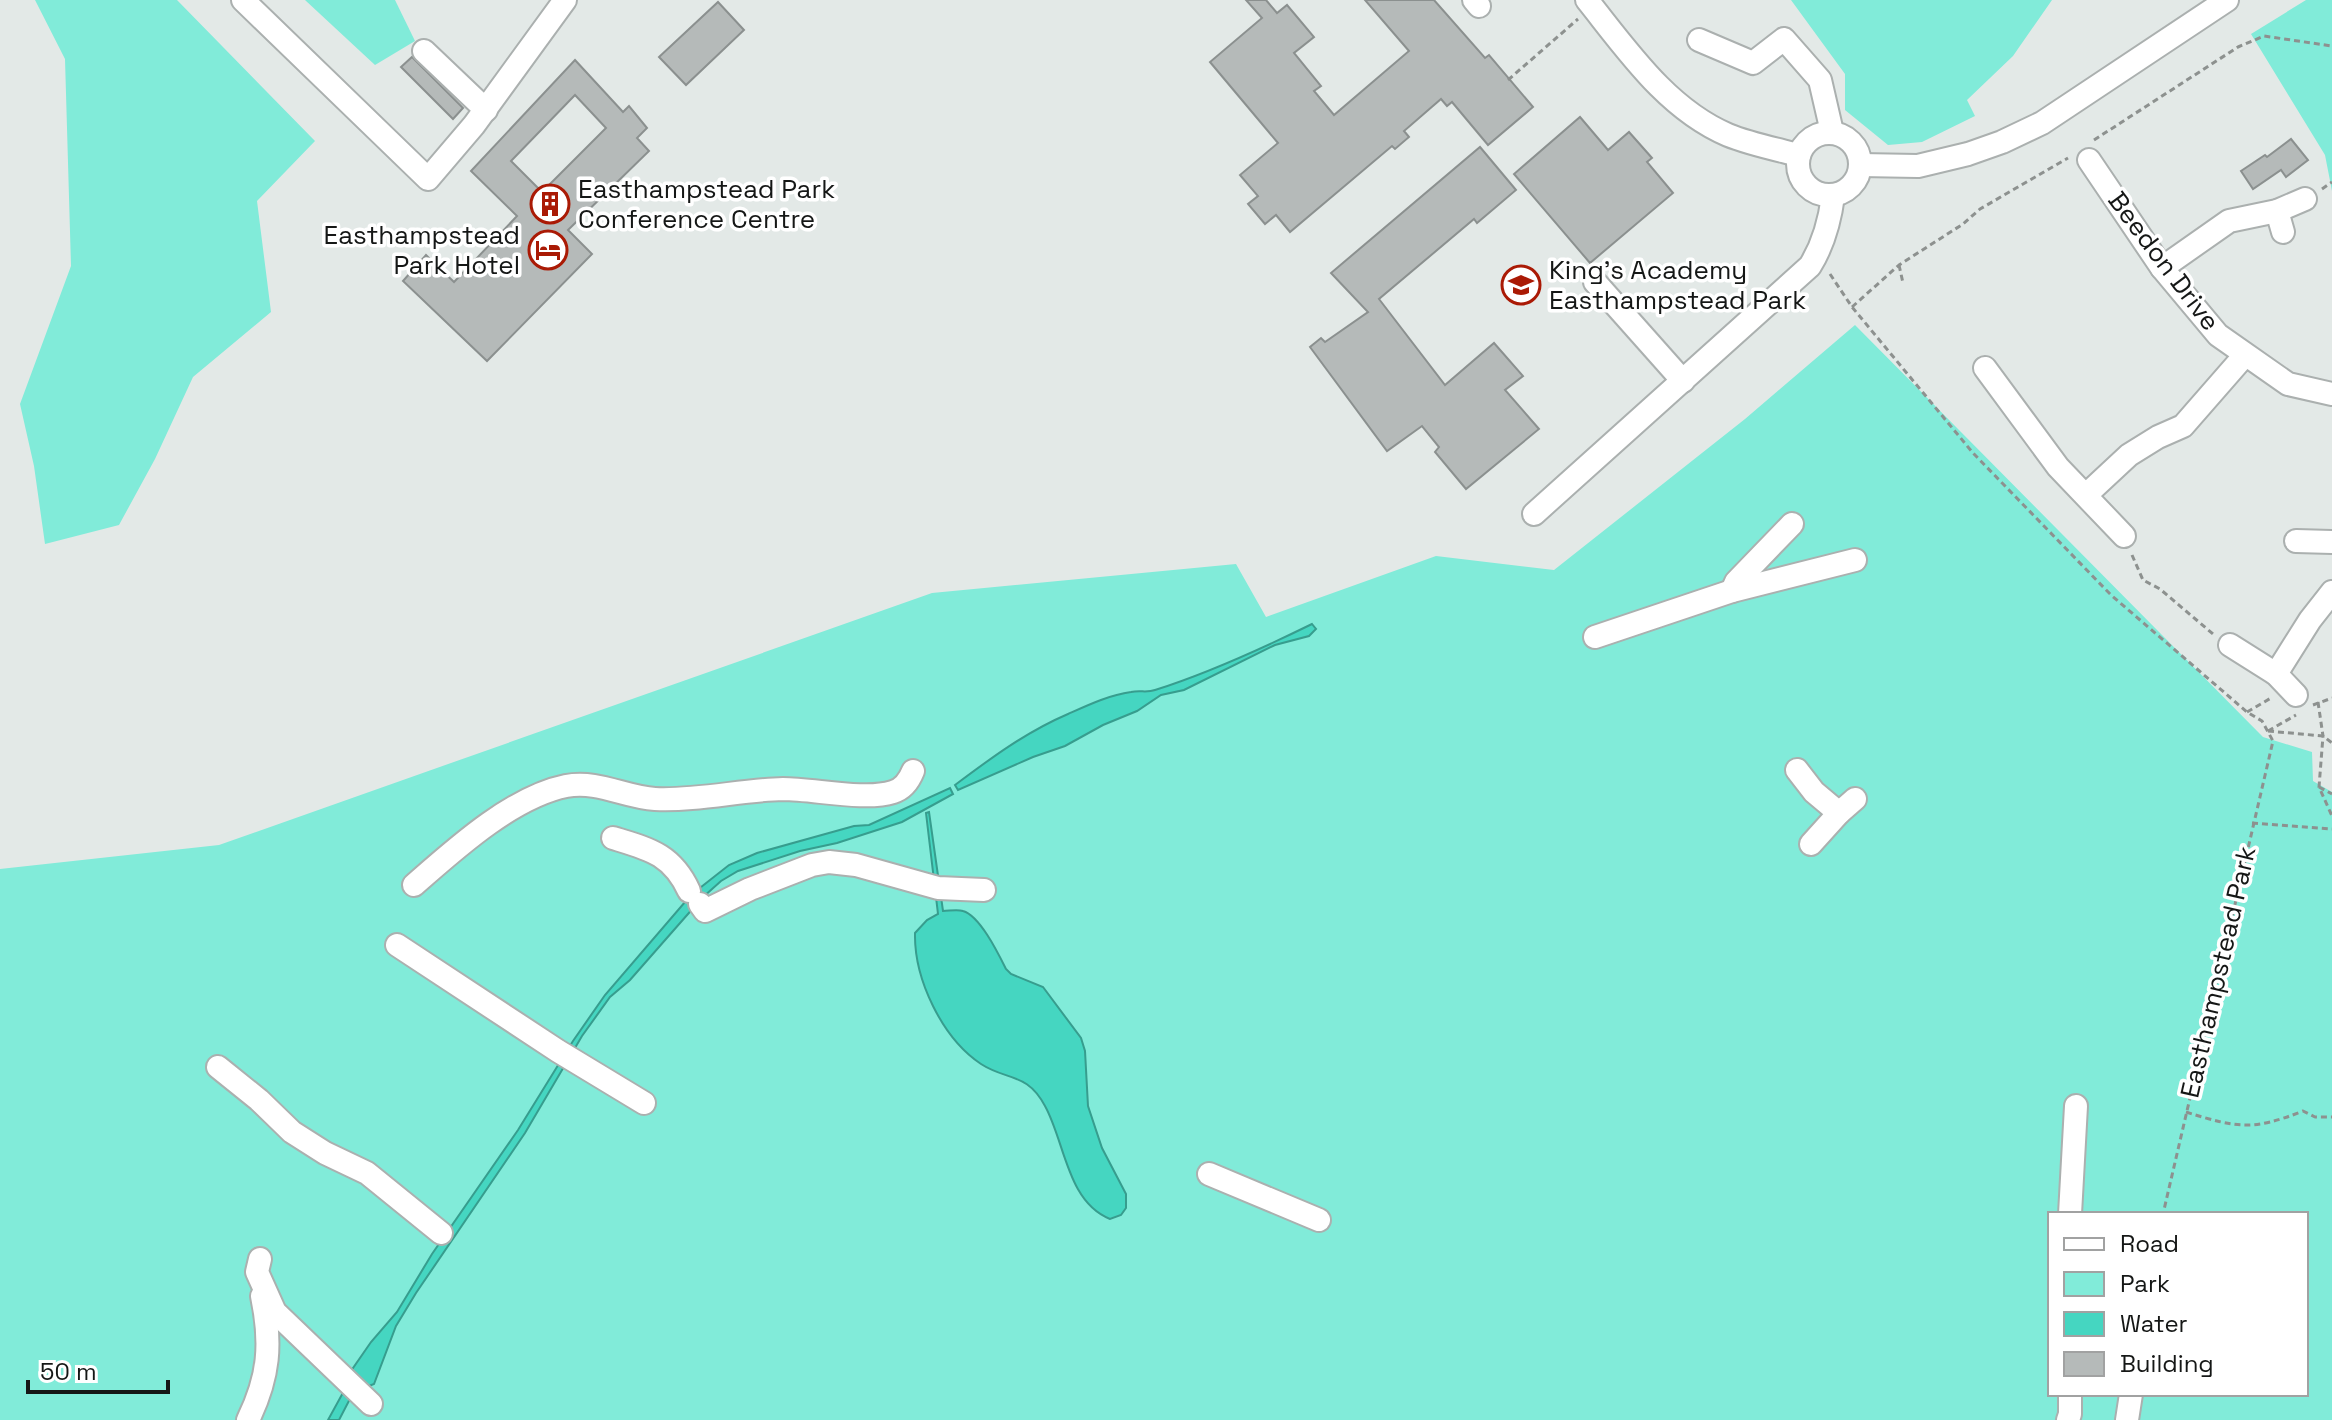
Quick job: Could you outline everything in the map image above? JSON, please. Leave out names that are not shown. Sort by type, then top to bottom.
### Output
[{"type":"street","points":[[243,0],[428,179],[486,110],[565,0]]},
{"type":"street","points":[[1860,165],[1918,166],[2002,142],[2042,123],[2227,0]]},
{"type":"street","points":[[1590,3],[1675,102],[1705,124],[1729,136],[1799,155]]},
{"type":"street","points":[[1699,40],[1753,63],[1784,39],[1820,80],[1832,132]]},
{"type":"street","points":[[424,51],[486,110]]},
{"type":"street","points":[[1832,132],[1843,135],[1853,143],[1859,152],[1860,165],[1858,178],[1851,187],[1833,196],[1820,194],[1803,181],[1797,164],[1799,155],[1811,138],[1832,132]]},
{"type":"street","name":"Beedon Drive","points":[[2084,153],[2162,268],[2218,335],[2288,384],[2332,394]]},
{"type":"street","points":[[1534,514],[1810,266],[1818,253],[1833,196]]},
{"type":"street","points":[[2162,268],[2229,221],[2280,222],[2305,199]]},
{"type":"street","points":[[1595,282],[1683,381]]},
{"type":"street","points":[[2086,495],[2129,455],[2183,426],[2245,355]]},
{"type":"street","points":[[1985,368],[2058,467],[2124,536]]},
{"type":"street","points":[[1732,591],[1736,582],[1792,524]]},
{"type":"street","points":[[2296,541],[2332,542]]},
{"type":"street","points":[[1595,637],[1732,591],[1855,560]]},
{"type":"street","points":[[2230,645],[2287,685],[2310,620],[2332,592]]},
{"type":"street","points":[[1797,770],[1814,792],[1847,806],[1811,844]]},
{"type":"street","points":[[414,885],[473,834],[522,801],[567,786],[592,784],[653,799],[784,789],[874,795],[901,788],[909,781],[913,771]]},
{"type":"street","points":[[613,838],[650,849],[667,859],[705,911],[750,889],[812,865],[829,862],[856,865],[938,888],[984,890]]},
{"type":"street","points":[[397,945],[558,1051],[644,1103]]},
{"type":"street","points":[[218,1067],[292,1132],[325,1153],[367,1173],[441,1233]]},
{"type":"street","points":[[2070,1212],[2076,1106]]},
{"type":"street","points":[[1209,1174],[1319,1220]]},
{"type":"street","points":[[248,1420],[264,1384],[267,1366],[265,1308],[258,1266],[275,1312],[371,1404]]},
{"type":"street","points":[[2068,1420],[2070,1396]]},
{"type":"street","points":[[2127,1420],[2131,1396]]},
{"type":"path","points":[[1508,80],[1590,3]]},
{"type":"path","points":[[1852,307],[1899,265],[1963,224],[1980,209],[2084,153],[2238,47],[2264,36],[2332,46]]},
{"type":"path","points":[[1818,253],[1852,307],[1973,453],[2111,595],[2247,712],[2262,721],[2268,731],[2323,736],[2332,743]]},
{"type":"path","points":[[1899,265],[1903,283]]},
{"type":"path","points":[[2124,536],[2143,580],[2160,589],[2230,645]]},
{"type":"path","points":[[2247,712],[2287,685]]},
{"type":"path","points":[[2332,698],[2318,702],[2323,736],[2319,787],[2332,816]]},
{"type":"path","name":"Easthampstead Park","points":[[2163,1212],[2273,741],[2268,731]]},
{"type":"path","points":[[2319,787],[2332,794]]},
{"type":"path","points":[[2252,823],[2332,829]]},
{"type":"path","points":[[2186,1112],[2224,1123],[2253,1127],[2303,1111],[2315,1117],[2332,1117]]},
{"type":"green space","points":[[35,0],[177,0],[315,141],[257,201],[271,312],[193,377],[155,459],[119,525],[45,544],[34,466],[20,404],[71,266],[65,59]]},
{"type":"green space","points":[[305,0],[395,0],[415,41],[375,65]]},
{"type":"green space","points":[[1791,0],[2052,0],[2013,56],[1967,100],[1975,116],[1922,142],[1888,145],[1845,110],[1845,74]]},
{"type":"green space","points":[[2306,0],[2332,0],[2332,191],[2325,155],[2251,34]]},
{"type":"green space","points":[[1855,325],[2263,737],[2312,752],[2313,781],[2332,792],[2332,1420],[2139,1420],[2139,1396],[2308,1396],[2308,1212],[2048,1212],[2048,1396],[2118,1396],[2120,1403],[2115,1420],[0,1420],[0,869],[219,845],[932,593],[1236,564],[1266,617],[1436,556],[1554,570],[1745,419]]},
{"type":"water","points":[[1312,624],[1316,629],[1309,636],[1275,645],[1184,690],[1161,695],[1137,711],[1065,746],[958,790],[955,785],[1023,737],[1053,721],[1115,695],[1152,691],[1195,676]]},
{"type":"water","points":[[950,788],[953,794],[902,822],[738,871],[702,898],[630,980],[610,997],[582,1036],[525,1133],[396,1326],[374,1384],[364,1388],[351,1371],[397,1312],[432,1254],[518,1130],[605,995],[691,895],[729,865],[757,853],[854,826],[869,825]]},
{"type":"water","points":[[929,812],[943,911],[963,911],[976,920],[1006,969],[1043,987],[1081,1038],[1085,1051],[1088,1106],[1102,1148],[1126,1194],[1126,1208],[1121,1215],[1110,1219],[1096,1211],[1085,1199],[1069,1170],[1052,1120],[1031,1087],[990,1069],[967,1053],[933,1006],[919,969],[915,933],[938,914],[926,813]]},
{"type":"water","points":[[345,1389],[352,1395],[339,1420],[328,1420]]},
{"type":"building","points":[[1246,0],[1266,0],[1277,13],[1287,5],[1314,37],[1294,53],[1321,86],[1314,91],[1334,115],[1409,51],[1365,0],[1434,0],[1485,58],[1489,55],[1533,107],[1488,145],[1452,102],[1447,106],[1441,99],[1404,131],[1409,137],[1395,149],[1392,146],[1290,232],[1276,215],[1265,224],[1248,204],[1258,196],[1240,175],[1278,143],[1210,62],[1262,18]]},
{"type":"building","points":[[718,2],[744,30],[686,85],[659,57]]},
{"type":"building","points":[[412,57],[463,108],[453,119],[401,67]]},
{"type":"building","name":"Easthampstead Park Conference Centre","points":[[575,60],[623,112],[629,106],[647,128],[637,138],[649,151],[568,230],[592,254],[487,361],[403,281],[426,255],[454,282],[517,216],[471,171]],"holes":[[[575,95],[606,128],[542,192],[511,161]]]},
{"type":"building","points":[[1580,117],[1608,150],[1629,132],[1652,158],[1647,162],[1673,193],[1590,263],[1514,174]]},
{"type":"building","points":[[2291,139],[2308,160],[2286,177],[2281,170],[2253,189],[2241,171]]},
{"type":"building","points":[[1480,147],[1516,190],[1477,223],[1474,219],[1379,299],[1445,385],[1494,343],[1523,376],[1505,390],[1539,429],[1466,489],[1435,452],[1439,447],[1422,426],[1387,451],[1310,347],[1321,338],[1325,342],[1368,312],[1331,273]]},
{"type":"place","name":"Easthampstead Park Conference Centre","points":[[550,204]]},
{"type":"place","name":"Easthampstead Park Hotel","points":[[548,250]]},
{"type":"place","name":"King's Academy Easthampstead Park","points":[[1521,285]]}]
